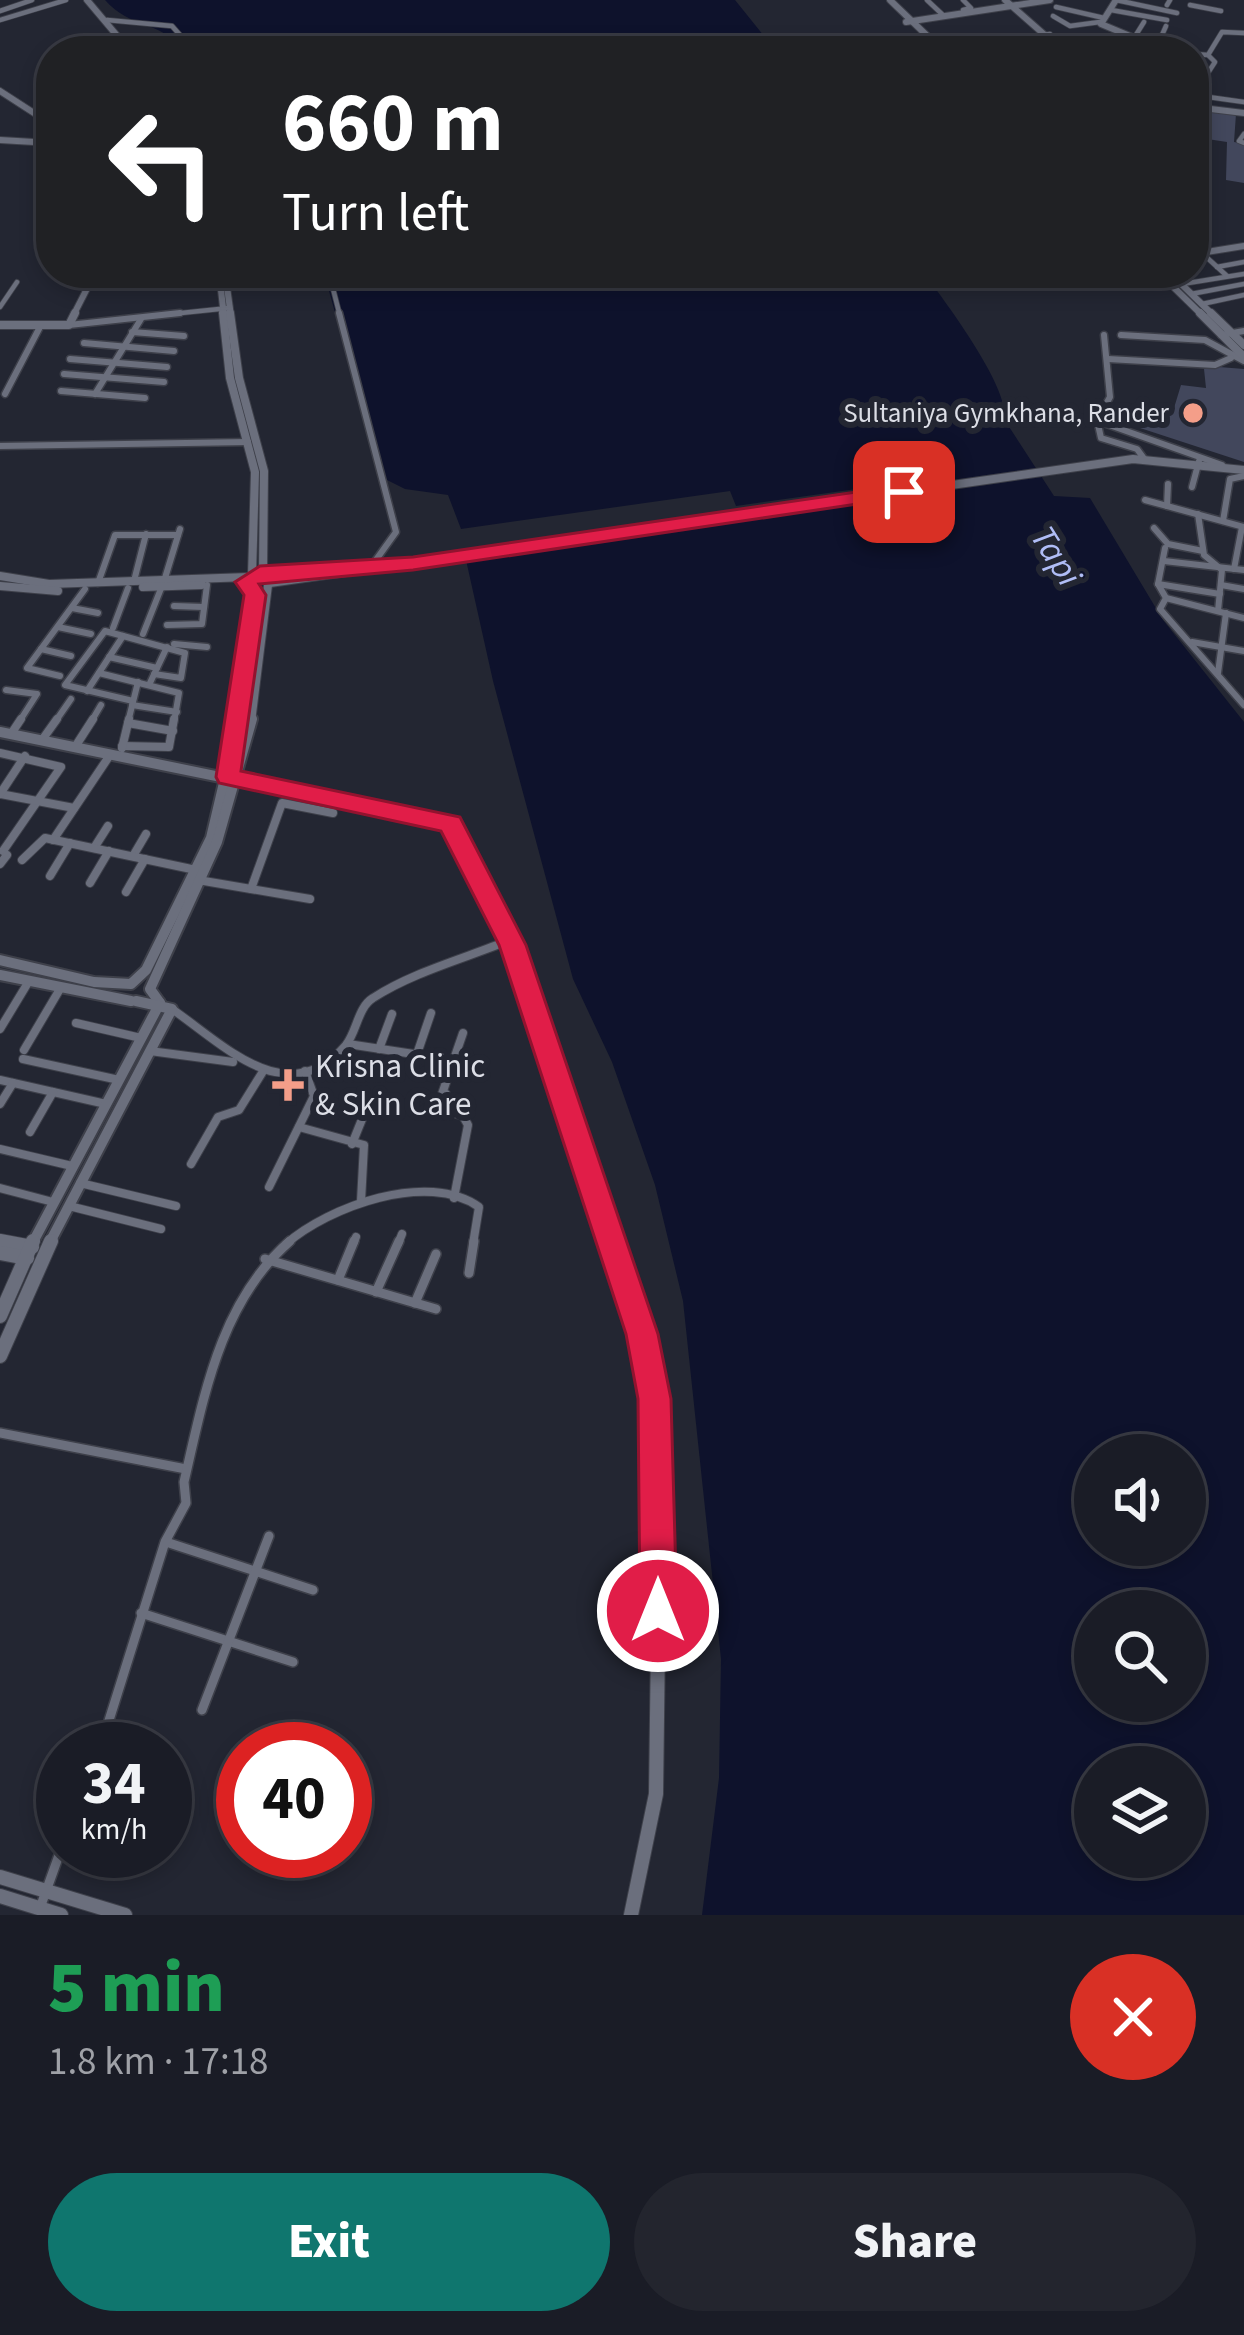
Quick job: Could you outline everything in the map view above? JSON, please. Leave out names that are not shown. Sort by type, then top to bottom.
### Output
[{"type":"street","points":[[0,11],[32,0]]},
{"type":"street","points":[[0,20],[66,0]]},
{"type":"street","points":[[87,0],[119,36]]},
{"type":"street","points":[[886,0],[924,36]]},
{"type":"street","points":[[927,0],[943,15]]},
{"type":"street","points":[[952,0],[964,11]]},
{"type":"street","points":[[963,0],[971,8],[964,11]]},
{"type":"street","points":[[977,0],[987,9]]},
{"type":"street","points":[[908,20],[1036,0]]},
{"type":"street","points":[[1012,4],[1050,0]]},
{"type":"street","points":[[1053,16],[1068,26],[1102,20],[1116,0],[1177,13]]},
{"type":"street","points":[[1012,4],[1047,34]]},
{"type":"street","points":[[1191,4],[1222,11]]},
{"type":"street","points":[[1056,8],[1102,20],[1111,30],[1128,36]]},
{"type":"street","points":[[1111,10],[1166,23],[1161,36]]},
{"type":"street","points":[[1111,30],[1119,17]]},
{"type":"street","points":[[1079,19],[1086,24]]},
{"type":"street","points":[[107,20],[172,26],[181,36]]},
{"type":"street","points":[[1135,36],[1144,22]]},
{"type":"street","points":[[1209,53],[1222,32],[1244,33]]},
{"type":"street","points":[[1033,36],[1047,34]]},
{"type":"street","points":[[1229,100],[1231,89]]},
{"type":"street","points":[[0,91],[36,114]]},
{"type":"street","points":[[1209,101],[1229,100],[1244,109]]},
{"type":"street","points":[[1209,104],[1244,109]]},
{"type":"street","points":[[1244,129],[1239,141],[1244,142]]},
{"type":"street","points":[[0,140],[36,142]]},
{"type":"street","points":[[1209,251],[1243,248]]},
{"type":"street","points":[[1209,261],[1241,285]]},
{"type":"street","points":[[1217,267],[1244,262]]},
{"type":"street","points":[[1209,279],[1244,274]]},
{"type":"street","points":[[0,307],[17,282]]},
{"type":"street","points":[[1191,294],[1241,285]]},
{"type":"street","points":[[69,325],[88,288]]},
{"type":"street","points":[[134,1001],[150,989],[204,881],[242,779],[258,580],[256,500],[251,442],[230,378],[224,288]]},
{"type":"street","points":[[333,288],[396,532],[373,565]]},
{"type":"street","points":[[1176,288],[1244,345]]},
{"type":"street","points":[[1186,288],[1244,359]]},
{"type":"street","points":[[1202,304],[1244,295]]},
{"type":"street","points":[[0,325],[69,325],[227,309]]},
{"type":"street","points":[[94,394],[142,318]]},
{"type":"street","points":[[5,394],[41,325]]},
{"type":"street","points":[[1227,334],[1244,331]]},
{"type":"street","points":[[132,332],[184,336]]},
{"type":"street","points":[[1104,334],[1110,397],[1096,420],[1101,438],[1137,449],[1145,460]]},
{"type":"street","points":[[1121,334],[1204,340],[1231,358]]},
{"type":"street","points":[[84,344],[174,351]]},
{"type":"street","points":[[1108,359],[1215,365],[1231,358],[1244,359]]},
{"type":"street","points":[[70,359],[167,367]]},
{"type":"street","points":[[64,374],[164,382]]},
{"type":"street","points":[[61,391],[145,398]]},
{"type":"street","points":[[1096,420],[1244,473]]},
{"type":"street","points":[[0,446],[251,442]]},
{"type":"street","points":[[163,582],[207,585],[430,561],[1145,460],[1222,465]]},
{"type":"street","points":[[1192,487],[1199,461]]},
{"type":"street","points":[[1223,520],[1230,479],[1244,473]]},
{"type":"street","points":[[1167,506],[1168,484]]},
{"type":"street","points":[[1145,500],[1243,527],[1239,569],[1163,561]]},
{"type":"street","points":[[1198,514],[1203,551],[1217,566],[1222,612],[1218,674]]},
{"type":"street","points":[[1154,528],[1168,544],[1203,551]]},
{"type":"street","points":[[98,584],[113,536],[179,532],[143,634]]},
{"type":"street","points":[[112,628],[146,534]]},
{"type":"street","points":[[1165,548],[1158,584],[1166,598],[1244,618]]},
{"type":"street","points":[[0,586],[258,580],[413,563]]},
{"type":"street","points":[[0,576],[16,584],[86,590],[131,584]]},
{"type":"street","points":[[134,1001],[124,995],[146,970],[196,870],[228,777],[258,580]]},
{"type":"street","points":[[1158,584],[1244,589]]},
{"type":"street","points":[[167,625],[202,624],[207,585]]},
{"type":"street","points":[[60,676],[27,668],[86,590]]},
{"type":"street","points":[[1166,598],[1160,609],[1244,705]]},
{"type":"street","points":[[174,606],[204,607]]},
{"type":"street","points":[[72,608],[98,613]]},
{"type":"street","points":[[187,626],[188,645]]},
{"type":"street","points":[[58,627],[91,634]]},
{"type":"street","points":[[177,712],[65,685],[105,631],[171,645],[207,647]]},
{"type":"street","points":[[87,691],[123,635]]},
{"type":"street","points":[[1189,642],[1244,651]]},
{"type":"street","points":[[149,685],[171,645]]},
{"type":"street","points":[[110,657],[184,675],[186,655],[171,645]]},
{"type":"street","points":[[40,649],[71,656]]},
{"type":"street","points":[[99,673],[179,694],[166,749],[118,752]]},
{"type":"street","points":[[53,840],[118,752],[138,682]]},
{"type":"street","points":[[6,690],[37,697],[6,733],[118,752],[451,824],[510,940],[623,1267],[654,1399],[659,1566],[656,1794],[631,1915]]},
{"type":"street","points":[[42,740],[71,699]]},
{"type":"street","points":[[75,747],[101,705]]},
{"type":"street","points":[[128,723],[172,731]]},
{"type":"street","points":[[0,753],[61,764],[0,864]]},
{"type":"street","points":[[25,756],[0,794],[74,808]]},
{"type":"street","points":[[251,889],[282,803],[332,813]]},
{"type":"street","points":[[94,848],[108,826]]},
{"type":"street","points":[[133,856],[146,834]]},
{"type":"street","points":[[22,860],[38,840],[53,840],[196,870]]},
{"type":"street","points":[[50,876],[70,844]]},
{"type":"street","points":[[90,883],[109,851]]},
{"type":"street","points":[[126,892],[145,859]]},
{"type":"street","points":[[204,881],[310,899]]},
{"type":"street","points":[[0,961],[94,982],[142,982],[235,1061],[262,1073],[305,1071],[347,1044],[370,999],[510,940]]},
{"type":"street","points":[[0,975],[166,1006]]},
{"type":"street","points":[[0,1029],[28,982]]},
{"type":"street","points":[[60,989],[23,1054],[119,1080]]},
{"type":"street","points":[[0,1316],[53,1202],[142,1038],[166,1006]]},
{"type":"street","points":[[0,1356],[68,1206],[150,1051],[166,1006]]},
{"type":"street","points":[[417,1054],[430,1013]]},
{"type":"street","points":[[379,1048],[392,1014]]},
{"type":"street","points":[[76,1023],[142,1038]]},
{"type":"street","points":[[454,1198],[468,1125],[463,1116],[450,1112],[444,1094],[463,1033]]},
{"type":"street","points":[[347,1044],[453,1060]]},
{"type":"street","points":[[150,1051],[210,1063],[235,1061]]},
{"type":"street","points":[[269,1187],[314,1096],[305,1071]]},
{"type":"street","points":[[191,1164],[218,1117],[237,1112],[262,1073]]},
{"type":"street","points":[[0,1080],[106,1104]]},
{"type":"street","points":[[0,1104],[13,1083]]},
{"type":"street","points":[[30,1132],[52,1092]]},
{"type":"street","points":[[352,1144],[369,1102]]},
{"type":"street","points":[[298,1127],[364,1145],[361,1201]]},
{"type":"street","points":[[0,1150],[73,1166]]},
{"type":"street","points":[[80,1183],[176,1206]]},
{"type":"street","points":[[0,1188],[53,1202]]},
{"type":"street","points":[[108,1722],[165,1542],[186,1503],[186,1469],[212,1357],[265,1259],[302,1229],[361,1201],[421,1193],[471,1200],[476,1210],[470,1273]]},
{"type":"street","points":[[68,1206],[160,1229]]},
{"type":"street","points":[[376,1292],[402,1234]]},
{"type":"street","points":[[338,1280],[356,1237]]},
{"type":"street","points":[[0,1240],[44,1256]]},
{"type":"street","points":[[0,1252],[28,1252]]},
{"type":"street","points":[[415,1303],[436,1253]]},
{"type":"street","points":[[265,1259],[436,1309]]},
{"type":"street","points":[[0,1433],[186,1469]]},
{"type":"street","points":[[202,1710],[269,1536]]},
{"type":"street","points":[[165,1542],[313,1590]]},
{"type":"street","points":[[141,1612],[293,1662]]},
{"type":"street","points":[[0,1876],[125,1915]]},
{"type":"street","points":[[40,1908],[50,1878]]},
{"type":"street","points":[[0,1896],[61,1915]]},
{"type":"shaded area","points":[[1209,111],[1236,114],[1234,142],[1244,144],[1244,183],[1226,180],[1227,142],[1209,139]]},
{"type":"shaded area","name":"Sultaniya Gymkhana, Rander","points":[[1204,369],[1244,369],[1244,462],[1137,427],[1145,408],[1174,408],[1181,385],[1206,388]]},
{"type":"water","points":[[105,0],[735,0],[764,36],[168,36]]},
{"type":"water","name":"Tapi","points":[[328,288],[935,288],[987,367],[1004,419],[1054,496],[1090,498],[1163,620],[1244,722],[1244,1915],[702,1915],[719,1778],[721,1659],[683,1301],[655,1185],[612,1062],[573,979],[493,681],[466,560],[950,488],[942,477],[736,506],[730,491],[461,529],[448,495],[405,489],[381,477]]},
{"type":"place","name":"Sultaniya Gymkhana, Rander","points":[[1193,413]]},
{"type":"place","name":"Krisna Clinic & Skin Care","points":[[288,1085]]},
{"type":"route","points":[[658,1611],[654,1399],[642,1334],[512,945],[451,824],[407,819],[228,777],[255,595],[247,579],[260,573],[413,563],[904,492]]}]
